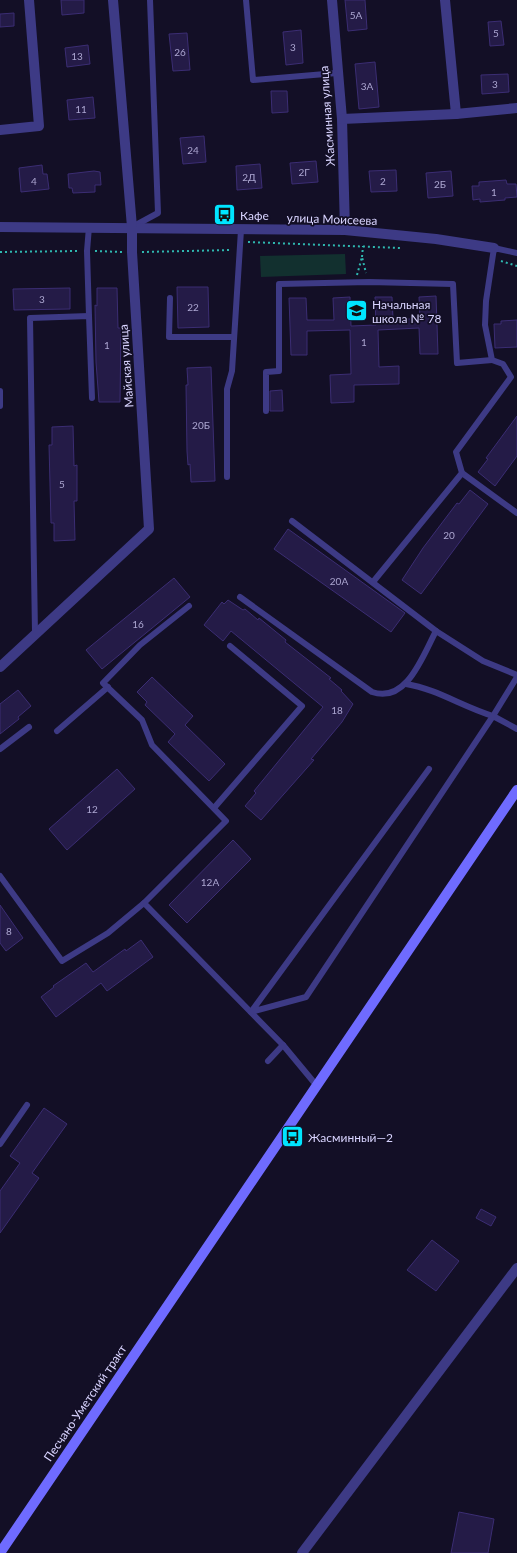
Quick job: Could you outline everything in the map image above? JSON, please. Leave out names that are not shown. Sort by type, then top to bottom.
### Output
[{"type":"main road","name":"Песчано-Уметский тракт","points":[[0,1553],[517,790]]},
{"type":"street","points":[[0,130],[39,126],[29,0]]},
{"type":"street","name":"Майская улица","points":[[0,667],[149,529],[132,252],[132,227],[113,0]]},
{"type":"street","name":"Жасминная улица","points":[[332,0],[342,120],[345,230]]},
{"type":"street","points":[[445,0],[456,114]]},
{"type":"street","points":[[342,120],[456,114],[517,108]]},
{"type":"street","name":"улица Моисеева","points":[[0,227],[345,230],[436,239],[494,248]]},
{"type":"street","points":[[302,1553],[517,1268]]},
{"type":"lane","points":[[132,227],[158,213],[150,0]]},
{"type":"lane","points":[[246,0],[253,80],[337,73]]},
{"type":"lane","points":[[89,227],[87,251],[92,398]]},
{"type":"lane","points":[[227,477],[227,389],[232,371],[241,230]]},
{"type":"lane","points":[[492,360],[485,325],[488,287],[494,248]]},
{"type":"lane","name":"улица Моисеева","points":[[494,248],[517,253]]},
{"type":"lane","points":[[266,411],[266,372],[279,371],[279,284],[369,282],[453,284],[457,363],[492,360],[503,364],[511,376],[456,452],[462,473],[517,513]]},
{"type":"lane","points":[[170,298],[169,337],[234,337]]},
{"type":"lane","points":[[35,633],[30,318],[89,316]]},
{"type":"lane","points":[[0,391],[0,406]]},
{"type":"lane","points":[[374,582],[462,473]]},
{"type":"lane","points":[[251,1012],[306,997],[493,716],[517,676],[483,661],[436,631],[374,582],[292,521]]},
{"type":"lane","points":[[240,597],[372,692],[382,696],[391,694],[406,684],[436,631]]},
{"type":"lane","points":[[0,876],[62,960],[108,932],[144,903],[226,821],[152,745],[142,720],[103,683],[140,645],[189,606]]},
{"type":"lane","points":[[214,808],[302,706],[230,646]]},
{"type":"lane","points":[[406,684],[421,686],[475,711],[493,716],[517,729]]},
{"type":"lane","points":[[57,731],[108,687]]},
{"type":"lane","points":[[0,749],[29,727]]},
{"type":"lane","points":[[251,1012],[429,769]]},
{"type":"lane","points":[[144,903],[283,1044],[317,1086]]},
{"type":"lane","points":[[268,1061],[283,1044]]},
{"type":"lane","points":[[0,1144],[27,1105]]},
{"type":"path","points":[[250,241],[402,248]]},
{"type":"path","points":[[354,283],[362,257],[363,246]]},
{"type":"path","points":[[362,257],[369,282]]},
{"type":"path","points":[[512,264],[517,266]]},
{"type":"green space","points":[[345,254],[346,274],[261,277],[260,256]]},
{"type":"building","points":[[61,0],[84,0],[84,13],[62,15]]},
{"type":"building","points":[[345,0],[365,0],[367,29],[348,31]]},
{"type":"building","points":[[14,13],[14,26],[0,27],[0,14]]},
{"type":"building","points":[[501,21],[504,45],[490,46],[488,22]]},
{"type":"building","points":[[301,30],[303,63],[286,65],[283,32]]},
{"type":"building","points":[[187,33],[190,70],[173,71],[169,34]]},
{"type":"building","points":[[88,45],[90,64],[67,67],[65,48]]},
{"type":"building","points":[[375,62],[379,107],[359,109],[355,64]]},
{"type":"building","points":[[508,74],[509,92],[482,94],[481,75]]},
{"type":"building","points":[[271,91],[287,91],[288,112],[272,113]]},
{"type":"building","points":[[93,97],[95,118],[69,120],[67,100]]},
{"type":"building","points":[[204,136],[206,162],[183,164],[180,138]]},
{"type":"building","points":[[316,161],[318,182],[292,184],[290,163]]},
{"type":"building","points":[[260,164],[262,188],[237,190],[236,166]]},
{"type":"building","points":[[42,165],[43,174],[47,174],[49,189],[21,192],[19,168]]},
{"type":"building","points":[[396,170],[397,191],[371,192],[369,171]]},
{"type":"building","points":[[94,171],[100,172],[101,185],[95,185],[95,192],[73,193],[72,188],[69,188],[68,174]]},
{"type":"building","points":[[451,171],[453,196],[428,198],[426,173]]},
{"type":"building","points":[[506,180],[507,184],[516,184],[517,197],[505,198],[505,200],[480,202],[480,199],[473,200],[472,186],[479,186],[479,182]]},
{"type":"building","points":[[177,287],[208,287],[209,327],[178,328]]},
{"type":"building","points":[[70,288],[70,309],[14,310],[13,289]]},
{"type":"building","points":[[97,288],[117,288],[118,328],[121,328],[120,402],[99,402],[96,362],[95,305],[97,306]]},
{"type":"building","points":[[436,296],[438,354],[420,354],[419,328],[378,330],[379,367],[399,366],[399,384],[354,385],[354,402],[331,403],[330,375],[351,374],[350,330],[307,331],[307,355],[291,355],[289,298],[306,298],[307,320],[334,320],[333,298],[350,297],[351,326],[376,325],[375,297],[392,297],[393,319],[420,319],[419,297]]},
{"type":"building","points":[[517,320],[517,347],[495,348],[494,324],[501,324],[501,321]]},
{"type":"building","points":[[211,367],[215,481],[191,482],[190,464],[188,465],[187,451],[187,368]]},
{"type":"building","points":[[282,390],[283,411],[270,411],[270,391]]},
{"type":"building","points":[[517,416],[517,456],[495,486],[478,472],[488,459],[486,458]]},
{"type":"building","points":[[73,426],[74,466],[77,465],[77,501],[74,501],[75,540],[54,541],[54,523],[51,523],[49,445],[52,445],[52,427]]},
{"type":"building","points":[[470,490],[488,504],[421,594],[402,580],[423,548],[457,503],[459,504]]},
{"type":"building","points":[[288,529],[405,613],[391,632],[274,549]]},
{"type":"building","points":[[174,578],[190,597],[102,669],[86,650]]},
{"type":"building","points":[[228,600],[243,610],[245,609],[258,620],[259,618],[286,640],[285,642],[331,678],[329,679],[342,690],[341,691],[353,704],[342,722],[311,759],[314,760],[261,820],[245,806],[256,793],[254,791],[323,707],[231,631],[223,641],[204,625],[222,602],[224,604]]},
{"type":"building","points":[[152,677],[193,716],[185,725],[225,764],[209,781],[168,742],[175,734],[145,705],[147,702],[137,692]]},
{"type":"building","points":[[18,690],[31,706],[18,717],[19,719],[0,734],[0,704]]},
{"type":"building","points":[[117,769],[135,789],[67,850],[49,829]]},
{"type":"building","points":[[233,840],[251,859],[187,923],[169,905]]},
{"type":"building","points":[[0,905],[23,938],[6,951],[0,943]]},
{"type":"building","points":[[141,940],[153,957],[107,991],[101,983],[56,1017],[41,997],[54,987],[53,986],[86,963],[93,972],[125,949],[126,951]]},
{"type":"building","points":[[44,1108],[67,1124],[32,1173],[39,1178],[0,1233],[0,1191],[20,1163],[10,1156]]},
{"type":"building","points":[[481,1209],[496,1217],[491,1226],[476,1218]]},
{"type":"building","points":[[432,1240],[459,1261],[436,1291],[407,1270]]},
{"type":"building","points":[[459,1512],[494,1519],[488,1553],[451,1553]]},
{"type":"place","name":"Кафе","points":[[224,215]]},
{"type":"place","name":"Начальная школа № 78","points":[[356,311]]},
{"type":"place","name":"Жасминный—2","points":[[293,1137]]}]
